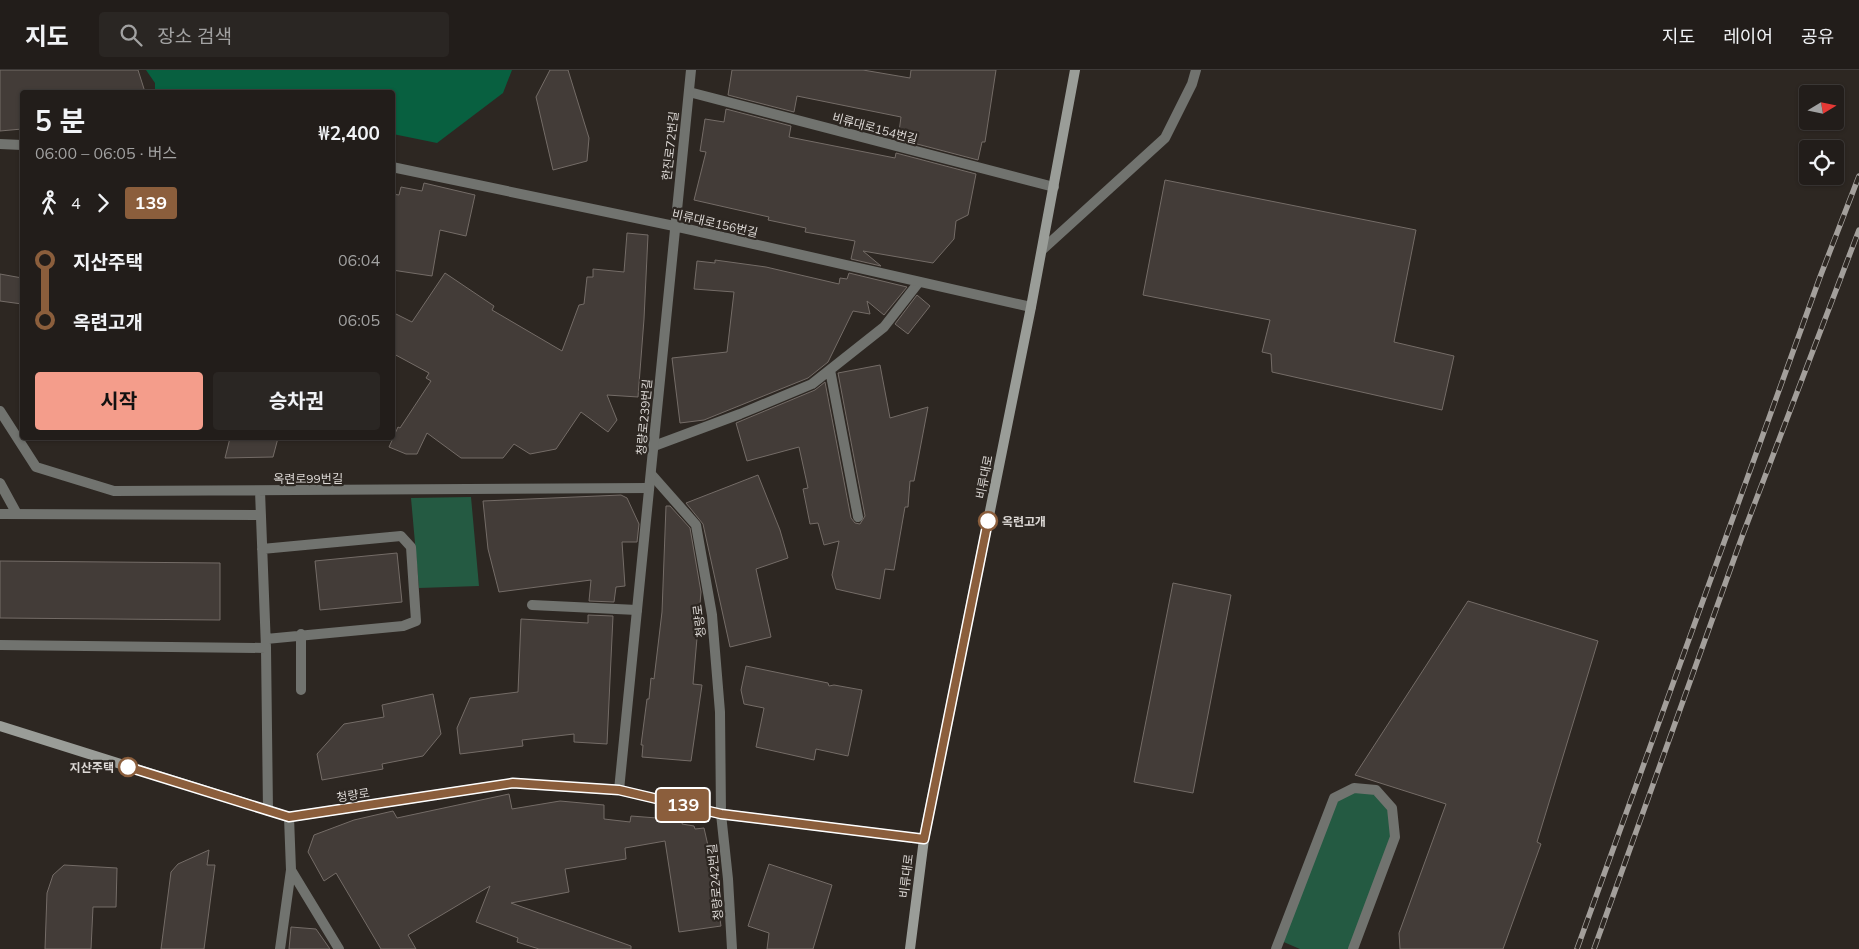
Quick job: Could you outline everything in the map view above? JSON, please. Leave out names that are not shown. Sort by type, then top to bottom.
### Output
[{"type":"street","name":"한진로72번길","points":[[674,226],[691,70]]},
{"type":"street","name":"비류대로","points":[[910,949],[924,839],[1031,307],[1076,70]]},
{"type":"street","points":[[1042,249],[1165,138],[1192,84],[1196,70]]},
{"type":"street","name":"비류대로154번길","points":[[689,92],[1054,187]]},
{"type":"street","points":[[0,144],[20,145]]},
{"type":"street","name":"비류대로156번길","points":[[395,168],[674,226],[1031,307]]},
{"type":"street","name":"청량로239번길","points":[[619,790],[649,488],[657,445],[674,226]]},
{"type":"street","name":"청량로239번길","points":[[657,445],[812,384],[884,327],[919,282]]},
{"type":"street","points":[[830,370],[858,517]]},
{"type":"street","name":"옥련로99번길","points":[[0,411],[36,467],[114,491],[649,488]]},
{"type":"street","name":"청량로","points":[[651,474],[696,525],[712,615],[720,712],[721,814]]},
{"type":"street","points":[[0,483],[17,514]]},
{"type":"street","points":[[260,491],[266,643],[268,811]]},
{"type":"street","points":[[0,514],[261,515]]},
{"type":"street","points":[[0,645],[266,643],[301,634],[403,626],[416,621],[411,547],[401,536],[262,549]]},
{"type":"street","points":[[532,605],[637,610]]},
{"type":"street","points":[[301,634],[301,690]]},
{"type":"street","name":"청량로","points":[[0,726],[289,817],[513,783],[619,790],[721,814],[924,839]]},
{"type":"street","points":[[1276,949],[1334,798],[1354,788],[1376,790],[1392,808],[1395,837],[1353,949]]},
{"type":"street","name":"청량로242번길","points":[[721,814],[728,879],[732,949]]},
{"type":"street","points":[[280,949],[291,870],[289,817]]},
{"type":"street","points":[[291,870],[339,949]]},
{"type":"green space","points":[[146,70],[512,70],[503,93],[437,143],[395,134],[395,90],[155,90],[155,83]]},
{"type":"green space","points":[[471,497],[479,586],[419,588],[411,498]]},
{"type":"green space","points":[[1354,788],[1376,790],[1392,808],[1395,837],[1353,949],[1300,949],[1279,940],[1334,798]]},
{"type":"building","points":[[0,70],[138,70],[144,90],[20,90],[20,129],[0,131]]},
{"type":"building","points":[[550,70],[568,70],[589,138],[587,161],[553,170],[536,97]]},
{"type":"building","points":[[732,70],[863,70],[910,78],[911,70],[996,70],[985,142],[982,142],[978,160],[898,139],[901,117],[797,96],[794,112],[728,95]]},
{"type":"building","points":[[726,109],[791,126],[789,137],[895,158],[896,153],[976,174],[968,215],[956,221],[954,239],[933,263],[863,251],[881,266],[851,259],[855,241],[805,232],[806,228],[768,220],[769,217],[694,200],[706,152],[700,151],[705,119],[724,122]]},
{"type":"building","points":[[1165,180],[1416,230],[1394,342],[1454,356],[1442,410],[1272,372],[1271,354],[1262,352],[1270,320],[1143,295]]},
{"type":"building","points":[[424,183],[475,195],[466,236],[440,230],[432,276],[395,270],[395,194],[399,195],[401,187],[422,191]]},
{"type":"building","points":[[627,233],[648,235],[638,397],[607,395],[617,420],[608,432],[581,412],[556,449],[530,454],[514,444],[503,458],[461,458],[427,433],[417,454],[406,454],[389,447],[392,440],[395,440],[398,427],[400,428],[431,381],[426,378],[429,373],[395,355],[395,314],[412,322],[445,273],[494,306],[492,310],[562,351],[579,305],[584,304],[587,277],[593,277],[593,269],[624,272]]},
{"type":"building","points":[[715,260],[766,267],[839,284],[840,278],[847,279],[849,273],[907,287],[884,315],[867,301],[870,314],[853,311],[828,362],[808,378],[704,420],[680,423],[672,358],[727,352],[734,292],[694,289],[697,261],[715,263]]},
{"type":"building","points":[[0,274],[20,278],[20,304],[0,301]]},
{"type":"building","points":[[917,295],[930,306],[908,334],[895,324]]},
{"type":"building","points":[[880,365],[890,418],[928,407],[914,481],[910,481],[908,507],[905,507],[894,570],[885,569],[880,599],[836,589],[832,575],[839,541],[824,545],[818,523],[810,524],[803,489],[808,488],[799,447],[747,461],[736,423],[815,390],[825,382],[851,518],[855,523],[860,524],[865,516],[838,373]]},
{"type":"building","points":[[230,440],[277,440],[273,457],[225,458]]},
{"type":"building","points":[[758,475],[780,530],[788,558],[756,569],[771,637],[730,647],[703,524],[686,503]]},
{"type":"building","points":[[621,495],[627,498],[639,524],[637,542],[622,542],[625,586],[616,587],[614,602],[589,601],[591,580],[499,592],[488,549],[483,501]]},
{"type":"building","points":[[666,506],[670,506],[690,528],[701,592],[693,684],[702,685],[691,761],[642,757],[643,745],[641,745],[647,699],[649,699],[651,678],[654,679],[662,612]]},
{"type":"building","points":[[397,553],[402,602],[320,610],[315,561]]},
{"type":"building","points":[[0,561],[220,563],[220,620],[0,618]]},
{"type":"building","points":[[1173,583],[1231,595],[1193,793],[1134,782]]},
{"type":"building","points":[[1468,601],[1598,641],[1537,842],[1541,844],[1503,949],[1400,949],[1399,933],[1446,804],[1355,775]]},
{"type":"building","points":[[588,615],[613,616],[607,744],[574,742],[574,734],[522,740],[523,746],[460,754],[457,728],[470,698],[518,692],[521,619],[588,623]]},
{"type":"building","points":[[746,666],[828,683],[829,686],[834,685],[862,690],[848,756],[816,749],[814,760],[756,747],[764,708],[744,704],[741,690]]},
{"type":"building","points":[[433,694],[441,734],[423,756],[382,764],[383,769],[322,780],[317,754],[344,724],[384,717],[382,705]]},
{"type":"building","points":[[509,794],[512,809],[560,801],[604,805],[604,819],[630,822],[631,816],[683,820],[682,824],[694,826],[695,829],[704,828],[711,859],[721,926],[679,932],[665,841],[625,848],[626,859],[565,869],[569,892],[511,903],[631,946],[631,949],[539,949],[517,942],[518,938],[476,922],[490,886],[408,935],[416,949],[381,949],[336,873],[324,881],[308,852],[314,835],[354,820],[393,811],[397,818]]},
{"type":"building","points":[[209,850],[207,865],[215,865],[204,949],[161,949],[171,872],[178,864]]},
{"type":"building","points":[[769,864],[832,885],[813,949],[767,949],[769,933],[748,926]]},
{"type":"building","points":[[64,865],[117,868],[116,907],[93,907],[91,949],[45,949],[47,893],[53,875]]},
{"type":"building","points":[[291,927],[316,929],[330,949],[289,949]]},
{"type":"railway","points":[[1577,949],[1820,277],[1859,176]]},
{"type":"railway","points":[[1594,949],[1743,534],[1859,230]]},
{"type":"bus line","name":"139","points":[[128,767],[289,817],[513,783],[619,790],[721,814],[924,839],[988,521]]},
{"type":"place","name":"옥련고개","points":[[988,521]]},
{"type":"place","name":"지산주택","points":[[128,767]]}]
